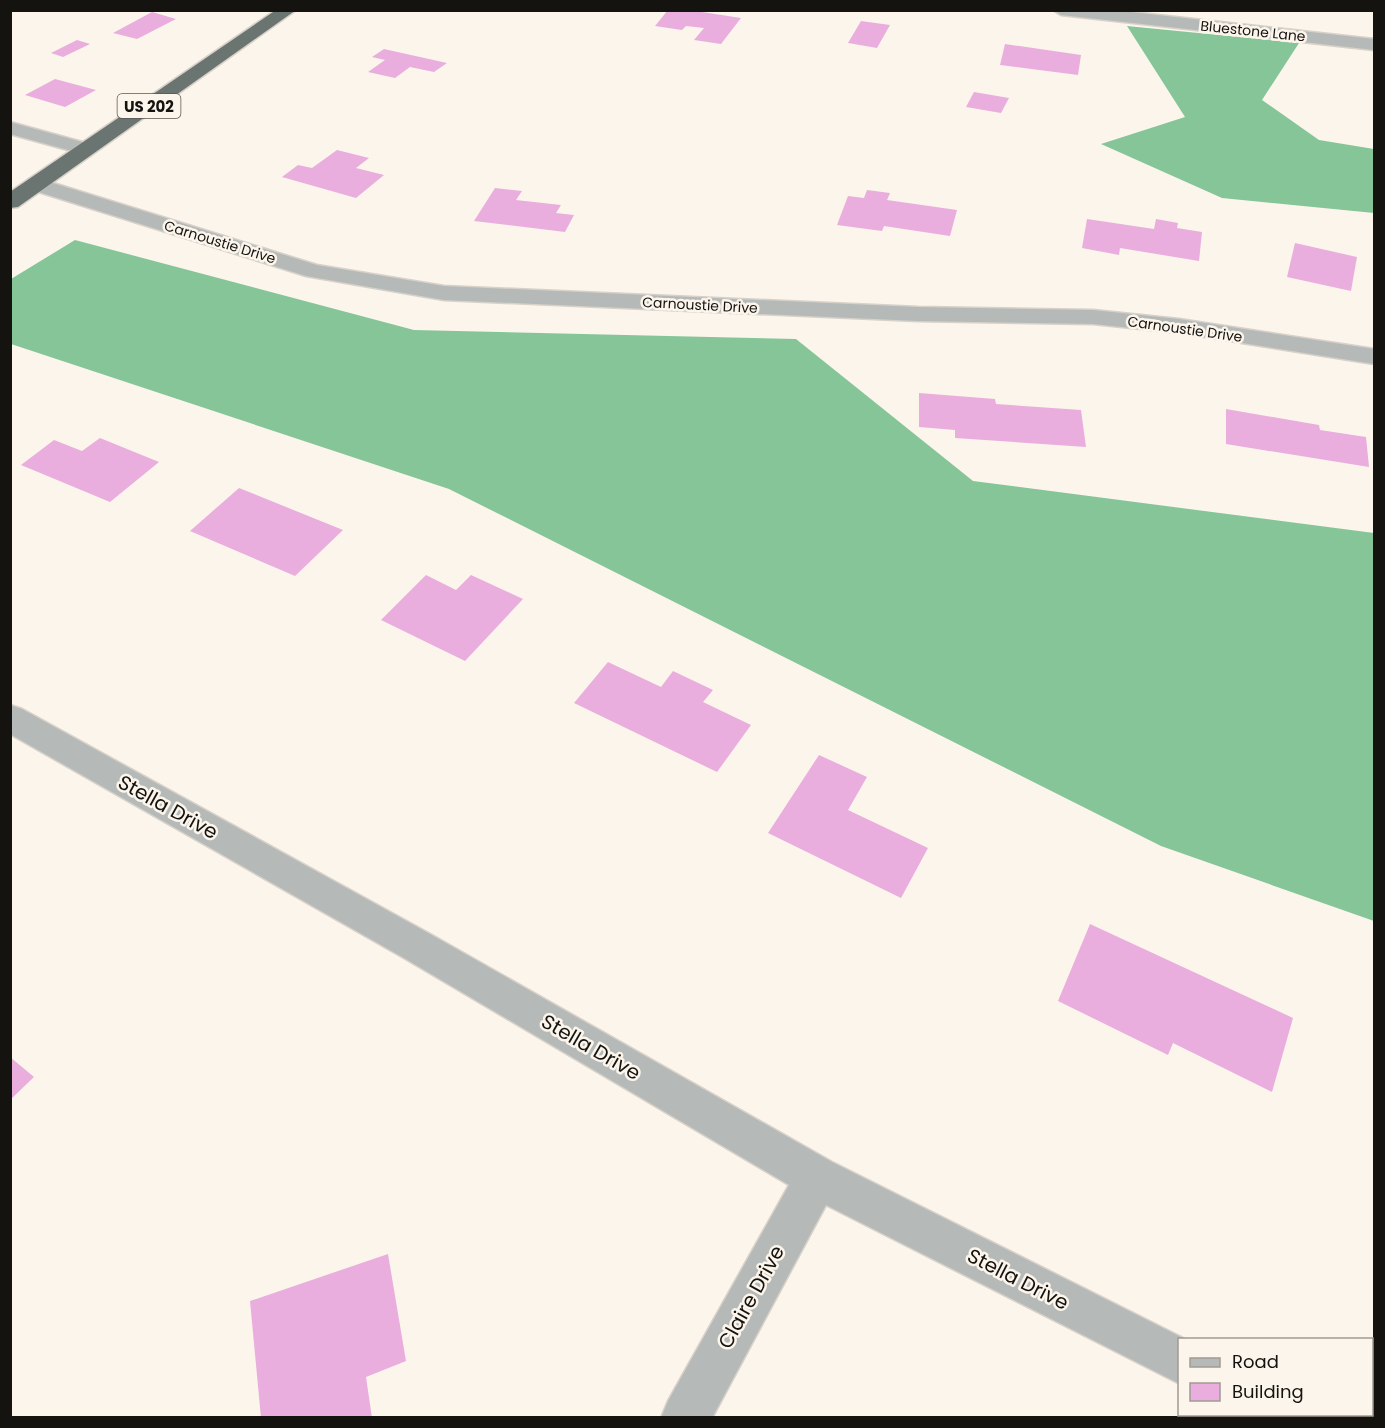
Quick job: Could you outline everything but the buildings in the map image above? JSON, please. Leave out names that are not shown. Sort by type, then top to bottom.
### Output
[{"type":"highway","name":"US 202","points":[[10,202],[288,10]]},
{"type":"street","name":"Bluestone Lane","points":[[1061,10],[1374,45]]},
{"type":"street","points":[[10,128],[86,149]]},
{"type":"street","name":"Carnoustie Drive","points":[[38,184],[108,208],[314,271],[444,293],[918,314],[1093,317],[1179,326],[1374,357]]},
{"type":"street","name":"Stella Drive","points":[[10,718],[427,952],[817,1177],[1178,1360]]},
{"type":"street","name":"Claire Drive","points":[[685,1418],[817,1177]]},
{"type":"green space","points":[[1127,26],[1299,43],[1262,100],[1319,140],[1374,149],[1374,213],[1222,198],[1101,144],[1185,117]]},
{"type":"green space","points":[[75,240],[414,330],[796,339],[973,481],[1374,533],[1374,921],[1161,846],[449,489],[11,344],[11,279]]}]
